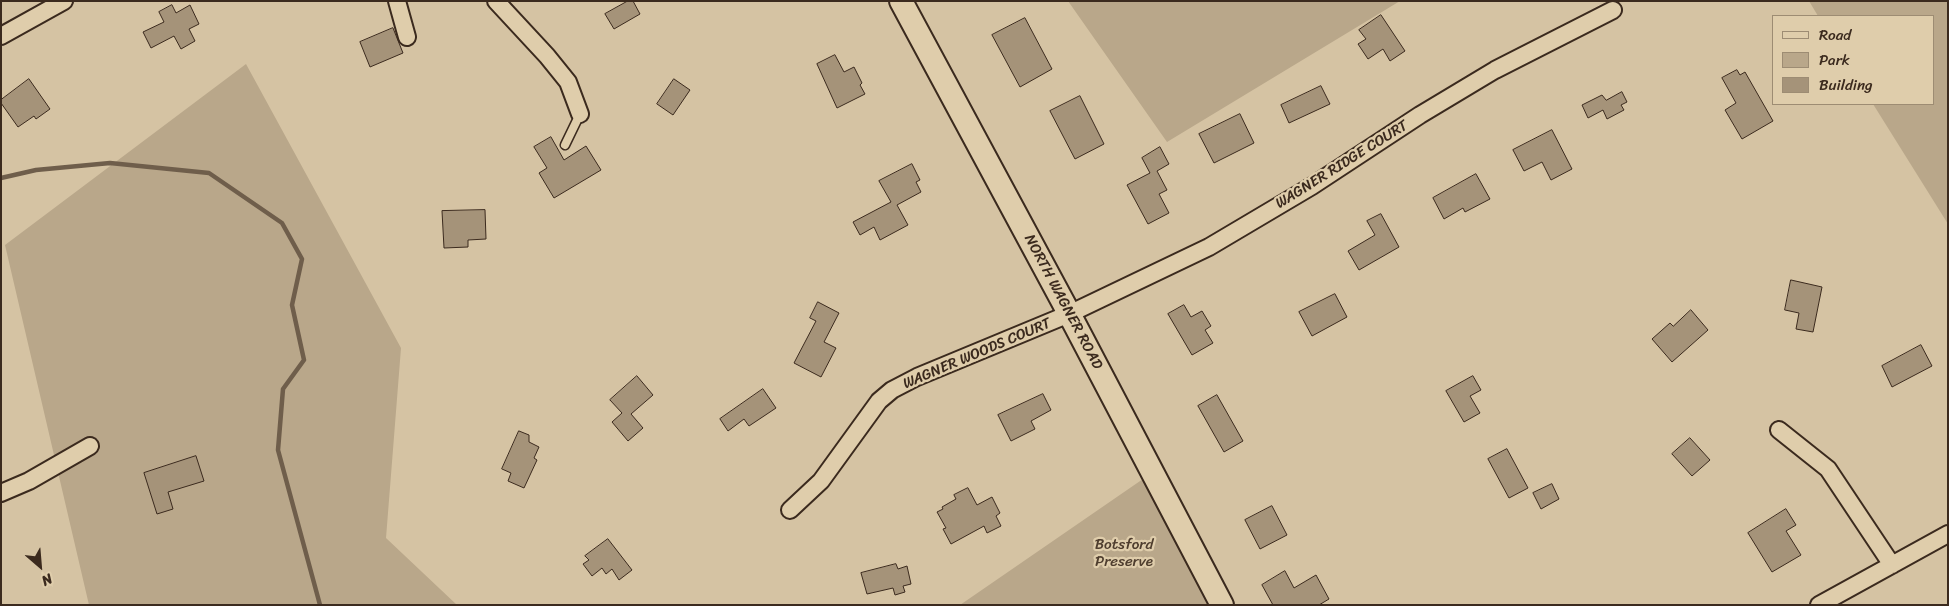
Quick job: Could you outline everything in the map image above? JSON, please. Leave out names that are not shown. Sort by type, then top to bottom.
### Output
[{"type":"main road","name":"NORTH WAGNER ROAD","points":[[901,1],[1222,605]]},
{"type":"street","points":[[1,36],[64,1]]},
{"type":"street","points":[[396,1],[407,37]]},
{"type":"street","points":[[496,1],[547,56],[568,82],[580,114]]},
{"type":"street","name":"WAGNER RIDGE COURT","points":[[1069,314],[1209,247],[1312,186],[1420,116],[1496,70],[1613,10]]},
{"type":"street","name":"WAGNER WOODS COURT","points":[[790,510],[821,480],[879,401],[892,390],[917,377],[1069,314]]},
{"type":"street","points":[[1779,430],[1828,470],[1892,564]]},
{"type":"street","points":[[1,493],[29,481],[90,446]]},
{"type":"street","points":[[1819,605],[1948,534]]},
{"type":"lane","points":[[565,145],[580,114]]},
{"type":"green space","points":[[1068,1],[1400,1],[1167,142]]},
{"type":"green space","points":[[1809,1],[1948,1],[1948,224],[1874,105],[1934,105],[1934,15],[1817,15]]},
{"type":"green space","points":[[246,64],[401,348],[386,538],[457,605],[89,605],[5,245]]},
{"type":"green space","name":"Botsford Preserve","points":[[1143,479],[1209,605],[960,605]]},
{"type":"building","points":[[628,1],[633,1],[640,14],[614,29],[605,14]]},
{"type":"building","points":[[172,5],[176,13],[190,5],[199,24],[189,29],[195,41],[181,49],[174,36],[151,48],[143,32],[164,22],[159,12]]},
{"type":"building","points":[[1381,15],[1405,51],[1390,61],[1383,49],[1368,59],[1358,44],[1366,39],[1359,30]]},
{"type":"building","points":[[1025,18],[1052,69],[1020,87],[992,35]]},
{"type":"building","points":[[393,28],[403,53],[370,67],[360,42]]},
{"type":"building","points":[[835,55],[844,72],[854,67],[865,94],[837,108],[817,64]]},
{"type":"building","points":[[1737,70],[1740,75],[1745,72],[1773,121],[1742,139],[1725,110],[1736,103],[1722,78]]},
{"type":"building","points":[[29,79],[50,109],[36,119],[34,116],[18,127],[1,103],[1,100]]},
{"type":"building","points":[[674,79],[690,90],[673,115],[657,104]]},
{"type":"building","points":[[1321,86],[1330,104],[1289,123],[1281,105]]},
{"type":"building","points":[[1622,92],[1627,102],[1621,105],[1624,110],[1607,119],[1603,110],[1588,118],[1582,105],[1602,95],[1606,100]]},
{"type":"building","points":[[1080,96],[1104,144],[1075,159],[1050,111]]},
{"type":"building","points":[[1240,114],[1254,143],[1214,163],[1199,134]]},
{"type":"building","points":[[1552,130],[1572,169],[1551,180],[1542,162],[1524,171],[1513,150]]},
{"type":"building","points":[[551,137],[564,160],[586,146],[601,170],[554,198],[539,173],[547,168],[534,147]]},
{"type":"building","points":[[1160,147],[1169,164],[1157,171],[1167,190],[1159,194],[1169,213],[1148,224],[1127,185],[1150,173],[1142,158]]},
{"type":"building","points":[[912,164],[920,180],[916,182],[921,192],[897,205],[908,225],[880,240],[874,227],[860,235],[853,222],[891,202],[879,181]]},
{"type":"building","points":[[1476,174],[1490,199],[1465,212],[1463,208],[1444,219],[1433,198]]},
{"type":"building","points":[[485,210],[486,239],[468,240],[468,247],[444,248],[442,211]]},
{"type":"building","points":[[1381,214],[1399,247],[1359,270],[1348,251],[1375,235],[1367,221]]},
{"type":"building","points":[[1791,280],[1822,287],[1813,332],[1796,329],[1799,313],[1785,310]]},
{"type":"building","points":[[1335,294],[1347,317],[1312,336],[1299,312]]},
{"type":"building","points":[[818,302],[839,313],[824,342],[836,348],[821,377],[794,363],[816,321],[810,318]]},
{"type":"building","points":[[1184,305],[1191,317],[1202,311],[1211,326],[1205,330],[1213,343],[1192,355],[1168,314]]},
{"type":"building","points":[[1691,310],[1708,330],[1672,362],[1652,339],[1670,323],[1673,326]]},
{"type":"building","points":[[1921,345],[1932,366],[1892,387],[1882,366]]},
{"type":"building","points":[[637,376],[653,395],[631,414],[643,428],[628,441],[612,422],[622,413],[610,400]]},
{"type":"building","points":[[1473,376],[1481,390],[1470,396],[1480,413],[1464,422],[1446,391]]},
{"type":"building","points":[[763,389],[776,408],[749,426],[744,419],[728,431],[720,419]]},
{"type":"building","points":[[1043,394],[1051,410],[1031,421],[1035,429],[1011,441],[998,415]]},
{"type":"building","points":[[1217,395],[1243,441],[1224,452],[1198,406]]},
{"type":"building","points":[[519,431],[529,435],[529,442],[539,447],[534,458],[537,460],[524,488],[508,481],[511,473],[502,469]]},
{"type":"building","points":[[1690,438],[1710,460],[1692,476],[1672,454]]},
{"type":"building","points":[[1507,449],[1528,488],[1509,498],[1488,459]]},
{"type":"building","points":[[196,456],[204,481],[168,492],[173,509],[157,514],[144,473]]},
{"type":"building","points":[[1552,484],[1559,499],[1541,509],[1533,493]]},
{"type":"building","points":[[968,488],[977,505],[992,497],[1000,513],[996,516],[1001,526],[987,533],[984,526],[951,544],[943,529],[946,528],[937,512],[956,499],[954,495]]},
{"type":"building","points":[[1272,506],[1287,535],[1260,549],[1245,520]]},
{"type":"building","points":[[1786,509],[1796,525],[1786,531],[1801,555],[1772,572],[1748,533]]},
{"type":"building","points":[[608,539],[632,570],[619,580],[612,569],[606,574],[602,568],[592,576],[583,564],[589,560],[585,556]]},
{"type":"building","points":[[896,564],[898,569],[907,566],[911,584],[903,586],[905,592],[895,595],[893,588],[867,594],[861,573]]},
{"type":"building","points":[[1285,571],[1294,588],[1316,575],[1329,599],[1319,605],[1273,605],[1262,585]]},
{"type":"waterway","points":[[1,178],[36,170],[110,163],[209,173],[282,223],[302,259],[292,305],[304,360],[283,389],[278,450],[320,605]]}]
